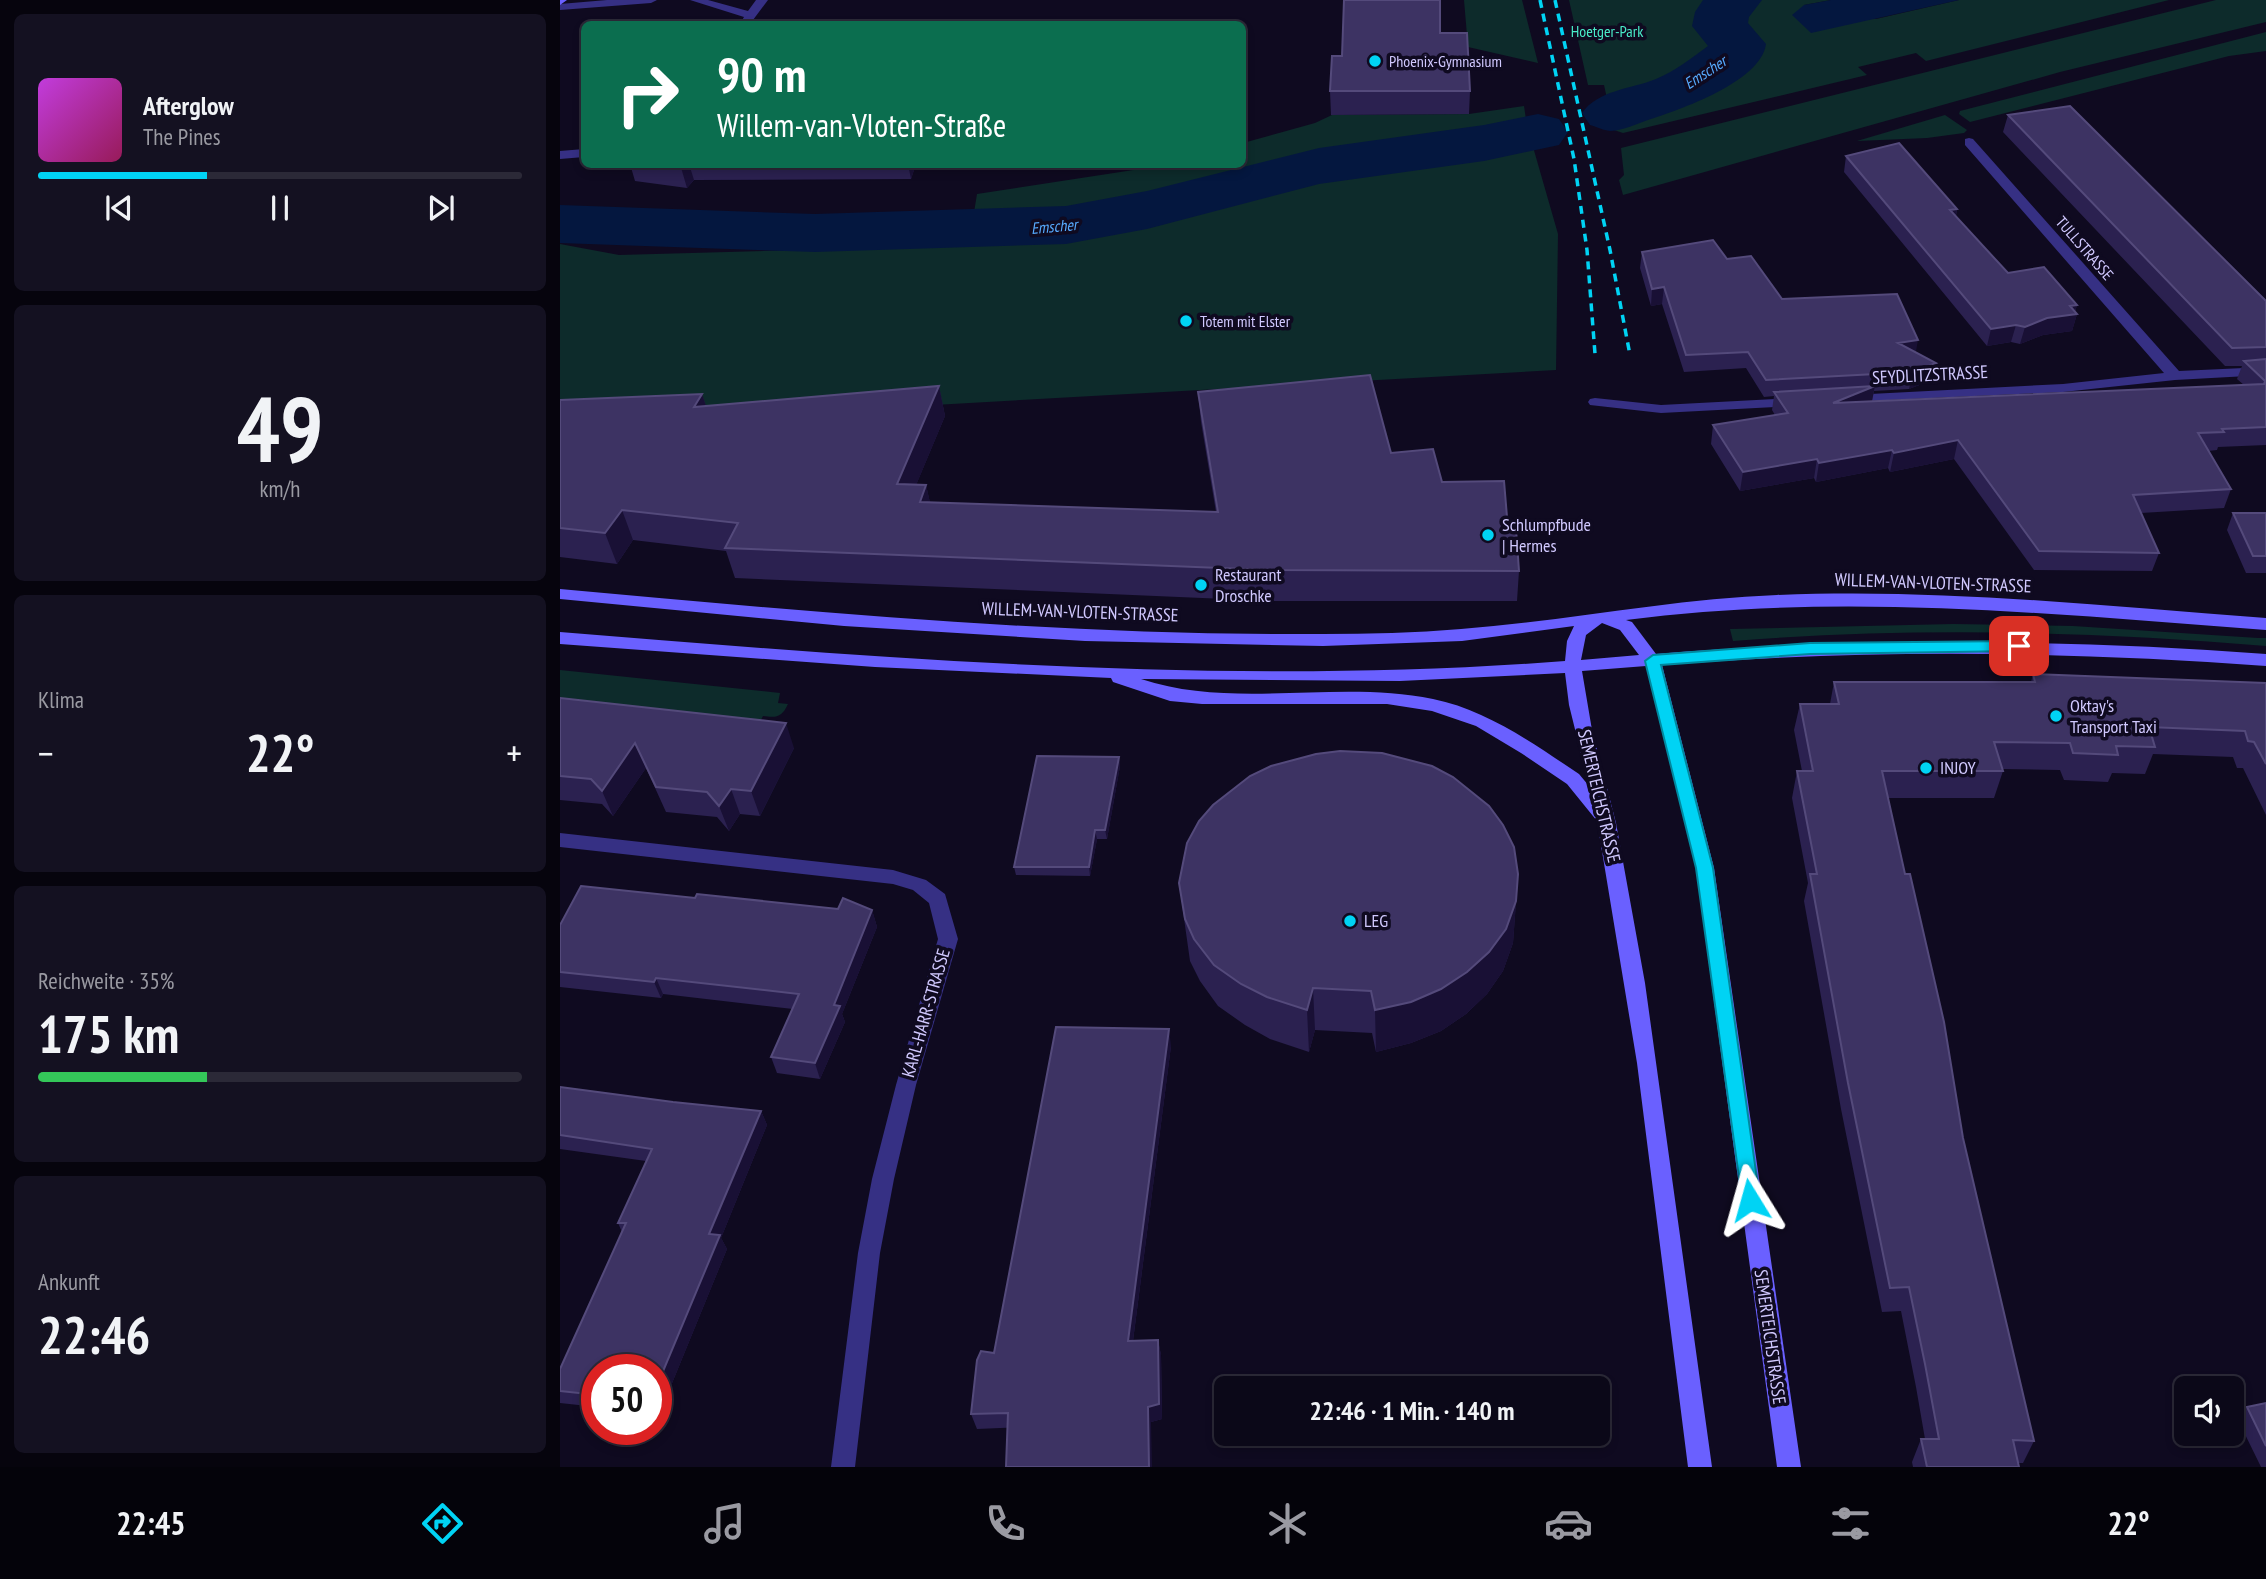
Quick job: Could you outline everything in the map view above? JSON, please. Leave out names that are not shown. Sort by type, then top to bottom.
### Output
[{"type":"main road","name":"WILLEM-VAN-VLOTEN-STRASSE","points":[[560,594],[844,620],[1085,635],[1197,638],[1323,640],[1423,637],[1544,626],[1706,604],[1860,600],[1968,602],[2266,624]]},
{"type":"main road","name":"SEMERTEICHSTRASSE","points":[[1598,617],[1626,626],[1653,661],[1705,868],[1789,1467]]},
{"type":"main road","points":[[1572,666],[1575,640],[1581,627],[1598,617]]},
{"type":"main road","points":[[560,638],[875,662],[1101,672],[1404,675],[1810,649],[1962,645],[2071,647],[2266,660]]},
{"type":"main road","name":"SEMERTEICHSTRASSE","points":[[1572,666],[1633,958],[1700,1467]]},
{"type":"main road","points":[[1101,672],[1170,695],[1202,698],[1387,698],[1434,705],[1482,722],[1527,748],[1573,779],[1606,819]]},
{"type":"street","points":[[560,3],[651,0]]},
{"type":"street","points":[[696,0],[747,20],[762,0]]},
{"type":"street","name":"TULLSTRASSE","points":[[1969,142],[2175,376]]},
{"type":"street","points":[[560,155],[581,153]]},
{"type":"street","name":"SEYDLITZSTRASSE","points":[[1595,402],[1661,409],[2063,388],[2175,376],[2266,371]]},
{"type":"street","name":"KARL-HARR-STRASSE","points":[[560,840],[893,877],[919,886],[938,899],[948,939],[906,1085],[883,1179],[869,1253],[843,1467]]},
{"type":"green space","points":[[1464,0],[1522,0],[1538,63],[1468,47]]},
{"type":"green space","name":"Hoetger-Park","points":[[1569,0],[1831,0],[1804,5],[1876,19],[1959,0],[2169,0],[1926,61],[1916,53],[1858,67],[1867,75],[1623,133],[1614,130],[1604,85],[1588,85]]},
{"type":"green space","points":[[2216,0],[2266,0],[2266,22],[2060,72],[1623,195],[1619,180],[1624,175],[1621,148]]},
{"type":"green space","points":[[2266,32],[2266,51],[2229,56],[1970,122],[1959,114],[1960,111]]},
{"type":"green space","points":[[1524,106],[1527,126],[1558,234],[1556,370],[560,426],[560,244],[619,255],[951,246],[969,243],[977,194],[1146,168],[1246,168],[1246,142],[1315,123],[1332,115],[1469,114]]},
{"type":"green space","points":[[1945,115],[1967,130],[1964,133],[1927,138],[1857,141]]},
{"type":"green space","points":[[1953,624],[2073,626],[2266,638],[2266,646],[2067,634],[1933,632],[1733,641],[1730,629]]},
{"type":"green space","points":[[560,670],[780,693],[778,703],[788,704],[778,716],[763,716],[749,743],[560,722]]},
{"type":"water","points":[[1831,0],[1959,0],[1811,33],[1792,15],[1804,5]]},
{"type":"building","points":[[1344,0],[1440,0],[1440,33],[1467,33],[1470,91],[1330,91],[1332,56],[1342,56]]},
{"type":"building","points":[[2070,106],[2266,301],[2266,347],[2232,348],[2008,115]]},
{"type":"building","points":[[1899,143],[1957,209],[1950,210],[2008,273],[2044,267],[2077,305],[2070,306],[2077,314],[2047,318],[2025,327],[2016,325],[1991,329],[1846,156]]},
{"type":"building","points":[[1713,240],[1727,259],[1751,256],[1782,299],[1897,294],[1918,340],[1898,343],[1936,363],[1913,372],[1766,380],[1748,352],[1686,355],[1664,287],[1652,289],[1642,252]]},
{"type":"building","points":[[2266,359],[2266,427],[2198,433],[2231,489],[2133,495],[2159,553],[2039,551],[1958,440],[1894,453],[1892,450],[1819,463],[1817,459],[1743,472],[1713,425],[1788,413],[1774,392],[1875,386],[1833,403],[2264,384],[2265,381],[2244,361]]},
{"type":"building","points":[[1370,375],[1391,453],[1433,449],[1442,482],[1504,481],[1508,529],[1516,529],[1519,571],[1270,570],[725,548],[738,523],[622,510],[605,533],[560,528],[560,400],[702,394],[694,407],[939,386],[897,484],[926,485],[920,502],[1218,512],[1198,392]]},
{"type":"building","points":[[2233,513],[2266,513],[2266,556],[2253,556]]},
{"type":"building","points":[[2033,674],[2266,683],[2266,764],[2254,742],[2248,741],[2245,731],[2149,727],[2155,747],[2116,746],[2118,755],[2073,753],[2070,743],[1994,742],[2003,771],[1882,771],[1905,874],[1910,874],[1944,1022],[1963,1138],[2034,1441],[2013,1440],[2019,1467],[1927,1467],[1921,1439],[1939,1439],[1925,1364],[1909,1287],[1890,1288],[1848,1083],[1810,874],[1817,874],[1797,771],[1813,771],[1800,704],[1839,704],[1834,682],[2035,682]]},
{"type":"building","points":[[560,698],[786,723],[751,791],[731,789],[719,806],[707,792],[656,787],[635,743],[602,791],[591,779],[560,776]]},
{"type":"building","name":"LEG","points":[[1340,751],[1382,753],[1432,766],[1453,777],[1489,806],[1503,825],[1514,847],[1518,874],[1516,901],[1506,929],[1489,952],[1467,972],[1441,989],[1411,1002],[1375,1010],[1371,991],[1313,988],[1307,1010],[1267,997],[1241,984],[1214,965],[1194,939],[1185,919],[1179,883],[1187,843],[1199,821],[1213,805],[1250,776],[1271,766],[1316,754]]},
{"type":"building","points":[[1037,756],[1119,757],[1105,830],[1095,830],[1089,867],[1014,867]]},
{"type":"building","points":[[581,886],[695,898],[697,894],[838,909],[843,898],[872,910],[834,1005],[840,1006],[815,1063],[771,1057],[799,994],[656,978],[654,982],[560,972],[560,925]]},
{"type":"building","points":[[1056,1027],[1169,1029],[1128,1341],[1158,1340],[1159,1404],[1148,1407],[1149,1467],[1006,1467],[1008,1413],[971,1414],[977,1360],[981,1351],[994,1353]]},
{"type":"building","points":[[560,1087],[761,1111],[709,1234],[720,1235],[670,1354],[581,1354],[581,1393],[560,1391],[560,1369],[626,1223],[618,1223],[652,1149],[560,1135]]},
{"type":"building","points":[[2266,1403],[2266,1446],[2247,1407]]},
{"type":"waterway","name":"Emscher","points":[[1611,113],[1677,91],[1706,75],[1737,51],[1738,44],[1720,26],[1722,12],[1735,0]]},
{"type":"waterway","name":"Emscher","points":[[560,224],[815,233],[1066,225],[1117,217],[1319,166],[1484,143],[1538,132]]},
{"type":"railway","points":[[1540,0],[1574,159],[1587,250],[1595,354]]},
{"type":"railway","points":[[1555,0],[1610,250],[1630,355]]},
{"type":"place","name":"Phoenix-Gymnasium","points":[[1375,61]]},
{"type":"place","name":"Totem mit Elster","points":[[1186,321]]},
{"type":"place","name":"Schlumpfbude | Hermes","points":[[1488,535]]},
{"type":"place","name":"Restaurant Droschke","points":[[1201,585]]},
{"type":"place","name":"Oktay's Transport Taxi","points":[[2056,716]]},
{"type":"place","name":"INJOY","points":[[1926,768]]},
{"type":"place","name":"LEG","points":[[1350,921]]},
{"type":"route","points":[[1750,1200],[1705,868],[1653,661],[1810,649],[2019,646]]}]
